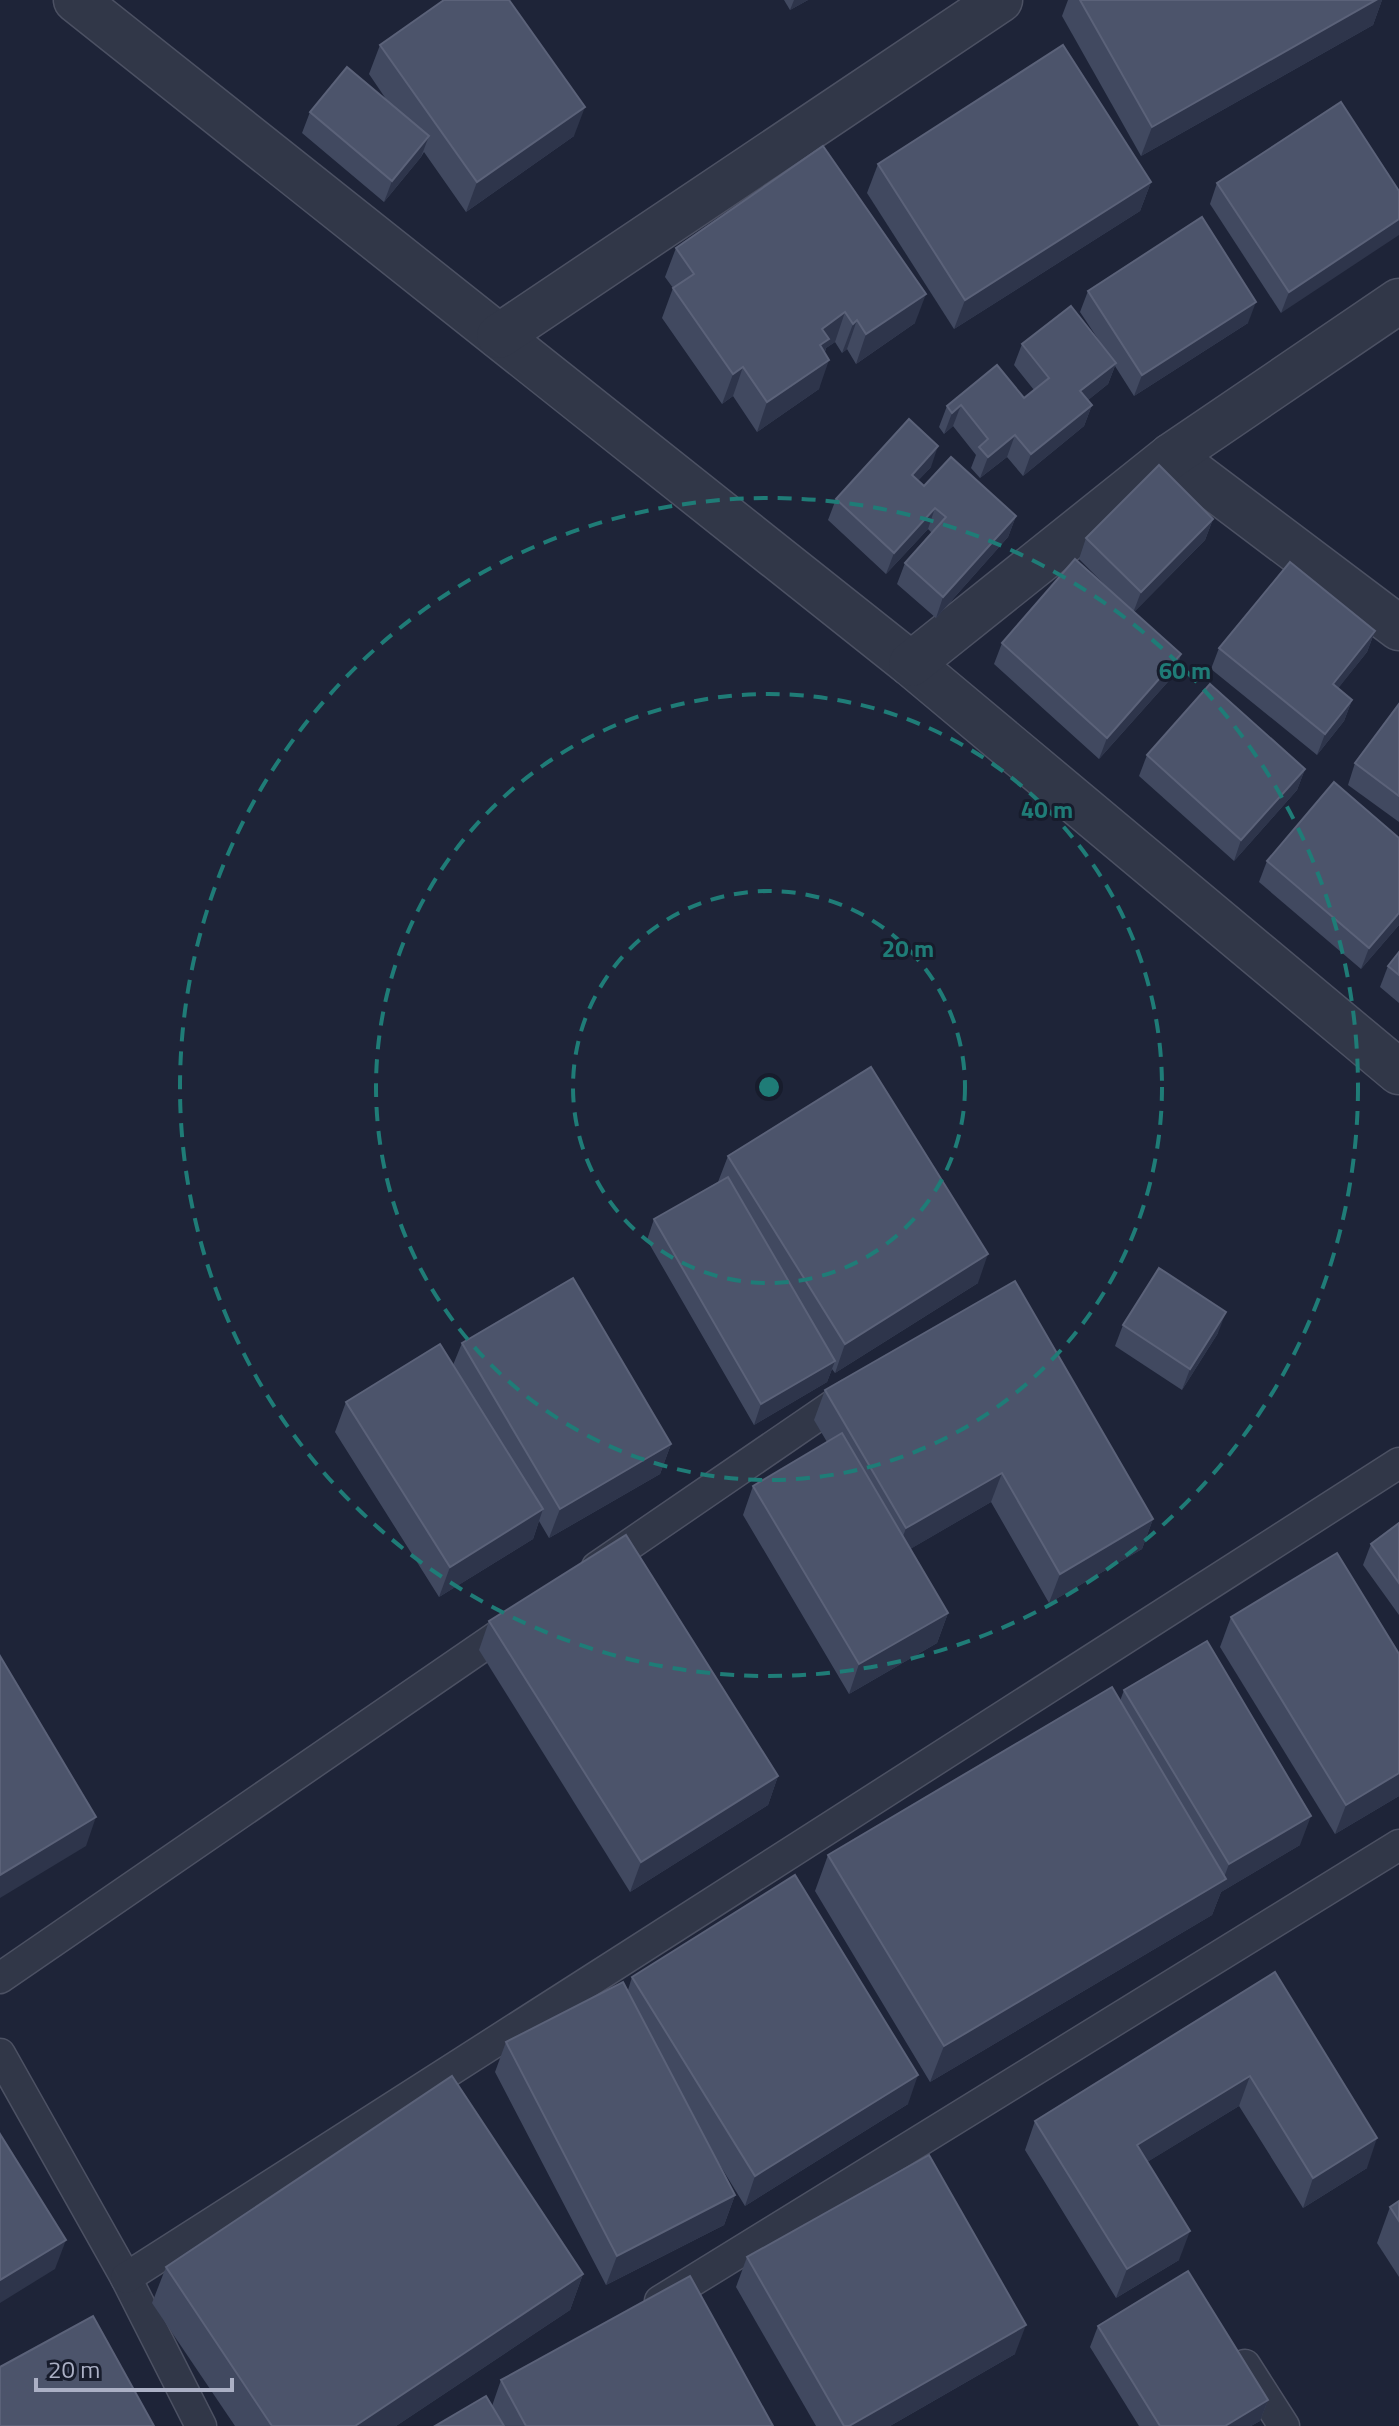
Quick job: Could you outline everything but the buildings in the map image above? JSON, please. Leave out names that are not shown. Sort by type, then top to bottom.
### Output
[{"type":"street","points":[[76,0],[911,664],[1399,1072]]},
{"type":"street","points":[[499,336],[1000,0]]},
{"type":"street","points":[[911,664],[1171,456],[1399,301]]},
{"type":"street","points":[[1171,456],[1399,628]]},
{"type":"lane","points":[[574,1583],[874,1377]]},
{"type":"lane","points":[[126,2278],[1399,1463]]},
{"type":"lane","points":[[0,1978],[535,1610]]},
{"type":"lane","points":[[633,2318],[1399,1845]]},
{"type":"lane","points":[[0,2054],[126,2278],[201,2426]]},
{"type":"lane","points":[[1228,2338],[1284,2426]]}]
